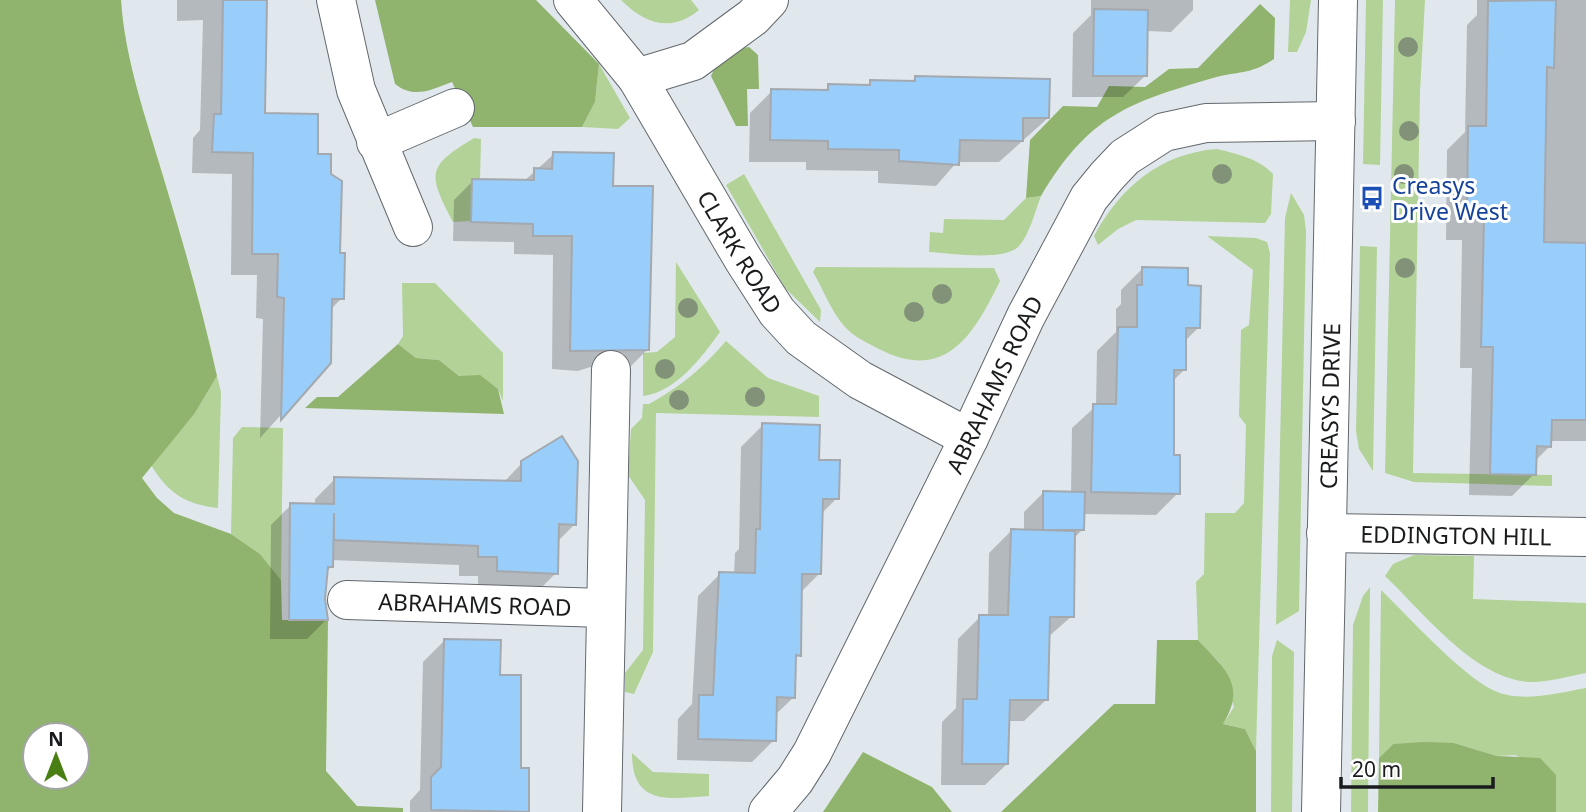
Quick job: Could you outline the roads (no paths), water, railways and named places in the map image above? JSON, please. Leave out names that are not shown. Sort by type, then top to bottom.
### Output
[{"type":"street","points":[[336,0],[356,90],[413,227]]},
{"type":"street","name":"CLARK ROAD","points":[[573,0],[637,78],[777,312],[801,338],[860,380],[969,438]]},
{"type":"street","points":[[637,78],[693,61],[753,18],[769,0]]},
{"type":"street","name":"CREASYS DRIVE","points":[[1321,812],[1338,0]]},
{"type":"street","points":[[376,142],[455,108]]},
{"type":"street","name":"ABRAHAMS ROAD","points":[[768,812],[795,780],[812,752],[969,438],[1026,316],[1088,198],[1125,157],[1164,132],[1206,123],[1336,121]]},
{"type":"street","name":"ABRAHAMS ROAD","points":[[602,812],[604,608],[611,370]]},
{"type":"street","name":"EDDINGTON HILL","points":[[1326,533],[1586,537]]},
{"type":"street","name":"ABRAHAMS ROAD","points":[[347,600],[604,608]]},
{"type":"place","name":"Creasys Drive West","points":[[1372,198]]}]
